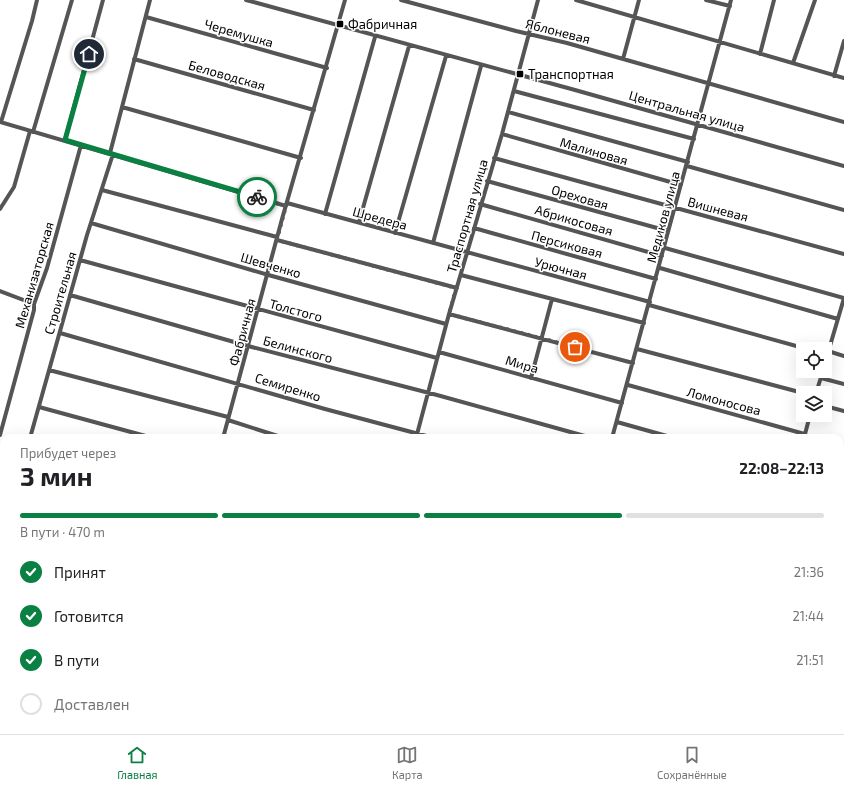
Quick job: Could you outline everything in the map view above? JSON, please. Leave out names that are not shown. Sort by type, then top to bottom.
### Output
[{"type":"street","points":[[0,122],[32,21],[36,0]]},
{"type":"street","points":[[0,209],[14,187],[72,0]]},
{"type":"street","points":[[65,140],[104,0]]},
{"type":"street","name":"Строительная","points":[[31,434],[80,260],[102,190],[150,0]]},
{"type":"street","name":"Центральная улица","points":[[246,0],[481,66],[518,74],[844,166]]},
{"type":"street","name":"Фабричная","points":[[223,434],[345,0]]},
{"type":"street","name":"Яблоневая","points":[[401,0],[623,59],[844,122]]},
{"type":"street","name":"Траспортная улица","points":[[418,434],[446,324],[468,252],[480,204],[502,134],[538,0]]},
{"type":"street","points":[[576,0],[844,78]]},
{"type":"street","points":[[623,59],[638,0]]},
{"type":"street","points":[[706,0],[730,6]]},
{"type":"street","name":"Медиков улица","points":[[613,434],[628,385],[660,268],[668,231],[732,0]]},
{"type":"street","points":[[760,54],[774,0]]},
{"type":"street","points":[[793,63],[815,0]]},
{"type":"street","name":"Черемушка","points":[[146,17],[327,68]]},
{"type":"street","points":[[325,214],[375,37]]},
{"type":"street","points":[[834,76],[844,41]]},
{"type":"street","points":[[358,222],[409,46]]},
{"type":"street","points":[[396,232],[446,56]]},
{"type":"street","name":"Беловодская","points":[[134,59],[314,110]]},
{"type":"street","points":[[433,243],[481,66]]},
{"type":"street","points":[[514,91],[694,139]]},
{"type":"street","points":[[122,107],[301,158]]},
{"type":"street","points":[[508,112],[844,210]]},
{"type":"street","name":"Шредера","points":[[0,122],[287,204],[468,252]]},
{"type":"street","name":"Малиновая","points":[[502,134],[681,185]]},
{"type":"street","name":"Механизаторская","points":[[0,434],[32,317],[34,304],[53,247],[81,144]]},
{"type":"street","name":"Вишневая","points":[[494,158],[844,254]]},
{"type":"street","name":"Ореховая","points":[[487,181],[668,231]]},
{"type":"street","points":[[102,190],[456,288]]},
{"type":"street","name":"Абрикосовая","points":[[480,204],[662,256]]},
{"type":"street","name":"Шевченко","points":[[91,223],[268,275],[446,324]]},
{"type":"street","name":"Персиковая","points":[[474,228],[656,279]]},
{"type":"street","points":[[665,248],[844,298],[841,316],[831,342]]},
{"type":"street","name":"Урючная","points":[[468,252],[796,346]]},
{"type":"street","name":"Толстого","points":[[80,260],[437,358]]},
{"type":"street","points":[[660,268],[841,316]]},
{"type":"street","points":[[461,275],[644,323]]},
{"type":"street","points":[[0,291],[34,304]]},
{"type":"street","name":"Белинского","points":[[70,295],[248,346],[429,393],[578,434]]},
{"type":"street","points":[[531,378],[552,299]]},
{"type":"street","points":[[449,314],[633,363]]},
{"type":"street","name":"Семиренко","points":[[60,333],[238,383],[410,434]]},
{"type":"street","points":[[637,349],[796,391]]},
{"type":"street","name":"Мира","points":[[439,352],[622,404]]},
{"type":"street","points":[[832,355],[844,356]]},
{"type":"street","points":[[49,370],[228,418],[273,434]]},
{"type":"street","points":[[818,386],[821,378],[844,384]]},
{"type":"street","name":"Ломоносова","points":[[628,385],[797,434]]},
{"type":"street","points":[[39,407],[138,434]]},
{"type":"street","points":[[832,408],[844,411]]},
{"type":"street","points":[[617,422],[660,434]]},
{"type":"street","points":[[805,434],[808,422]]},
{"type":"way so far","points":[[257,197],[286,206],[277,240],[456,288],[449,314],[575,347]]},
{"type":"place","name":"Фабричная","points":[[340,24]]},
{"type":"place","name":"Транспортная","points":[[520,74]]},
{"type":"route","points":[[89,54],[81,76],[65,140],[257,197]]}]
